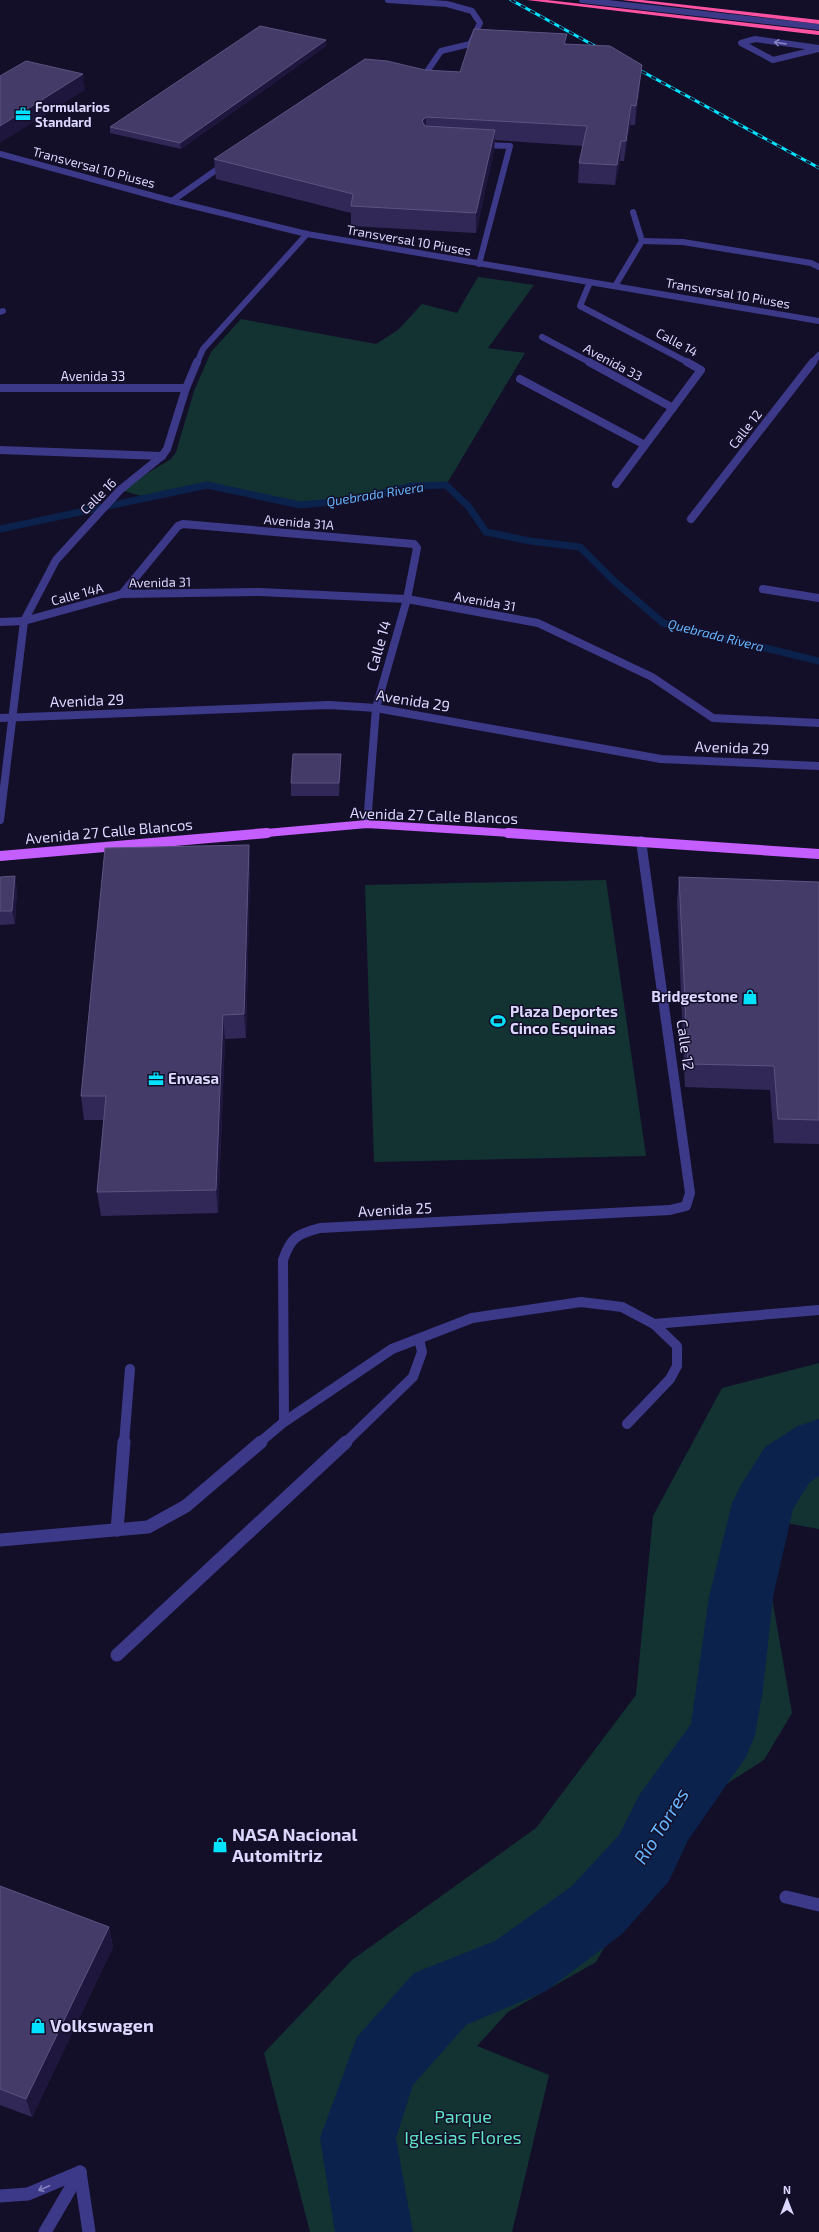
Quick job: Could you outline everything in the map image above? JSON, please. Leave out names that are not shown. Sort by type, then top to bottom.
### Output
[{"type":"highway","points":[[530,0],[819,33]]},
{"type":"highway","points":[[624,0],[819,22]]},
{"type":"main road","name":"Avenida 27 Calle Blancos","points":[[0,856],[367,824],[819,854]]},
{"type":"street","points":[[388,0],[447,4],[472,11],[480,23],[470,44],[441,51],[426,73],[408,76]]},
{"type":"street","points":[[582,0],[819,27]]},
{"type":"street","points":[[755,39],[819,49],[773,60],[741,43],[755,39]]},
{"type":"street","points":[[472,144],[510,146],[479,264]]},
{"type":"street","name":"Transversal 10 Piuses","points":[[0,154],[306,234],[819,321]]},
{"type":"street","points":[[172,200],[231,160]]},
{"type":"street","points":[[615,286],[642,241],[634,212]]},
{"type":"street","name":"Calle 16","points":[[0,820],[24,621],[56,560],[87,524],[120,490],[162,456],[167,449],[186,388],[203,349],[212,337],[306,234]]},
{"type":"street","points":[[642,241],[683,242],[811,264],[819,267]]},
{"type":"street","name":"Calle 14","points":[[590,282],[580,306],[701,370],[616,484]]},
{"type":"street","name":"Avenida 33","points":[[542,337],[673,408]]},
{"type":"street","name":"Calle 12","points":[[691,519],[819,355]]},
{"type":"street","points":[[520,379],[645,446]]},
{"type":"street","name":"Avenida 33","points":[[0,388],[186,388]]},
{"type":"street","points":[[0,450],[162,456]]},
{"type":"street","name":"Avenida 31A","points":[[178,526],[183,524],[407,543],[417,548]]},
{"type":"street","name":"Calle 14A","points":[[24,621],[122,594],[166,543],[178,526]]},
{"type":"street","name":"Calle 14","points":[[367,824],[376,708],[407,599],[417,548]]},
{"type":"street","points":[[763,589],[819,598]]},
{"type":"street","name":"Avenida 31","points":[[122,594],[260,592],[407,599],[538,623],[652,677],[713,718],[819,723]]},
{"type":"street","points":[[0,622],[24,621]]},
{"type":"street","name":"Avenida 29","points":[[0,718],[328,705],[376,708],[661,759],[819,766]]},
{"type":"street","name":"Calle 12","points":[[641,841],[690,1193],[686,1206]]},
{"type":"street","name":"Avenida 25","points":[[284,1422],[283,1260],[289,1242],[301,1233],[320,1228],[662,1211],[686,1206]]},
{"type":"street","points":[[0,1540],[148,1527],[186,1506],[284,1422],[392,1349],[472,1318],[582,1302],[622,1307],[654,1324],[677,1346],[677,1366],[670,1379],[627,1424]]},
{"type":"street","points":[[654,1324],[819,1310]]},
{"type":"street","points":[[117,1655],[310,1477],[413,1377],[422,1352],[419,1339]]},
{"type":"street","points":[[117,1530],[130,1369]]},
{"type":"street","points":[[786,1897],[819,1905]]},
{"type":"street","points":[[0,2196],[28,2194],[80,2172]]},
{"type":"street","points":[[45,2232],[80,2172]]},
{"type":"street","points":[[80,2172],[89,2232]]},
{"type":"green space","points":[[478,277],[534,285],[488,348],[525,353],[446,485],[413,486],[353,500],[300,505],[207,485],[148,498],[124,491],[146,474],[171,459],[176,452],[194,391],[211,352],[241,319],[376,344],[398,330],[422,304],[457,313]]},
{"type":"green space","name":"Plaza Deportes Cinco Esquinas","points":[[606,880],[646,1156],[374,1162],[365,885]]},
{"type":"green space","name":"Parque Iglesias Flores","points":[[819,1363],[819,1529],[781,1522],[772,1598],[792,1713],[764,1760],[681,1813],[596,1962],[508,2012],[477,2046],[549,2075],[512,2232],[310,2232],[264,2053],[352,1960],[536,1828],[636,1695],[653,1516],[722,1388]]},
{"type":"building","points":[[260,26],[326,40],[180,143],[110,127]]},
{"type":"building","points":[[474,29],[567,34],[564,44],[610,46],[642,65],[636,106],[631,105],[626,141],[621,141],[617,165],[579,163],[587,126],[426,117],[422,121],[425,126],[495,130],[476,213],[351,206],[353,194],[214,159],[365,59],[387,61],[425,70],[460,72]]},
{"type":"building","points":[[26,61],[83,74],[0,126],[0,76]]},
{"type":"building","points":[[293,754],[341,754],[339,783],[291,783]]},
{"type":"building","name":"Envasa","points":[[249,845],[244,1014],[223,1015],[216,1190],[97,1192],[106,1096],[81,1096],[105,848]]},
{"type":"building","points":[[15,876],[12,911],[0,911],[0,877]]},
{"type":"building","name":"Bridgestone","points":[[679,877],[819,882],[819,1120],[778,1119],[774,1066],[688,1064]]},
{"type":"building","name":"Volkswagen","points":[[0,1886],[109,1927],[26,2099],[0,2089]]},
{"type":"waterway","name":"Quebrada Rivera","points":[[0,529],[207,485],[300,505],[353,500],[413,486],[446,485],[469,507],[486,532],[530,541],[580,547],[613,580],[663,623],[819,661]]},
{"type":"waterway","name":"Río Torres","points":[[374,2232],[358,2138],[383,2063],[440,1999],[520,1966],[597,1910],[644,1858],[664,1817],[722,1735],[730,1690],[741,1597],[763,1503],[787,1465],[819,1444]]},
{"type":"railway","points":[[511,0],[604,51]]},
{"type":"railway","points":[[632,66],[819,168]]},
{"type":"place","name":"Formularios Standard","points":[[23,114]]},
{"type":"place","name":"Bridgestone","points":[[750,997]]},
{"type":"place","name":"Plaza Deportes Cinco Esquinas","points":[[498,1021]]},
{"type":"place","name":"Envasa","points":[[156,1079]]},
{"type":"place","name":"NASA Nacional Automitriz","points":[[220,1845]]},
{"type":"place","name":"Volkswagen","points":[[38,2026]]}]
